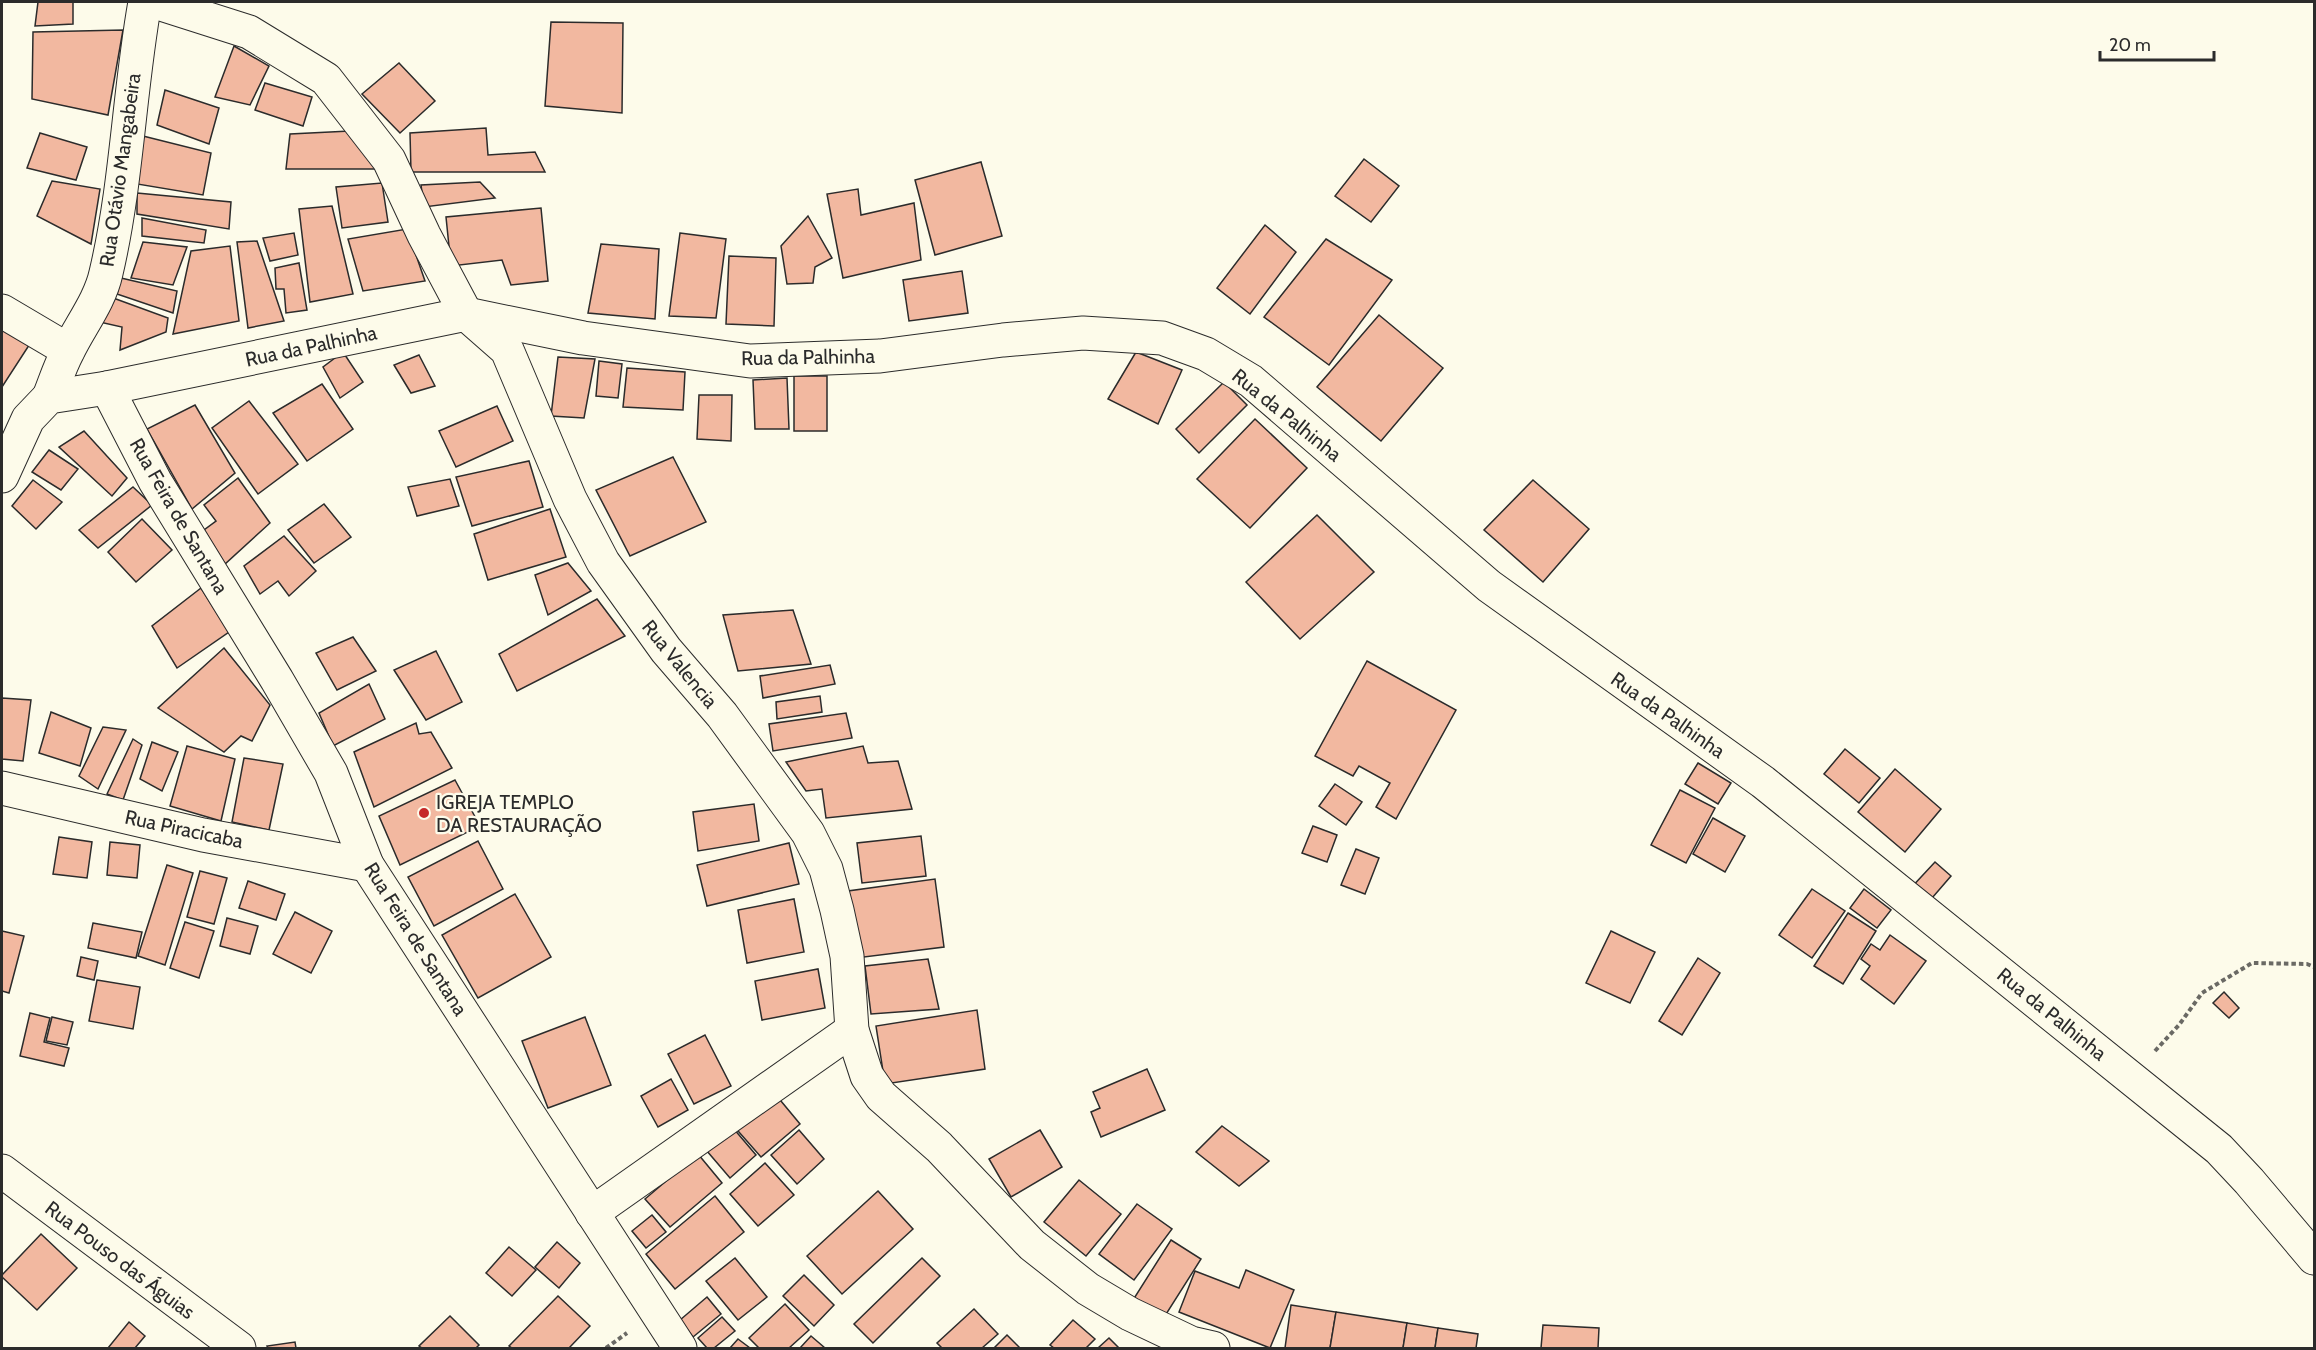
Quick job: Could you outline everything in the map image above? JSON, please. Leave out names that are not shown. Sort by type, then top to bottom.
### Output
[{"type":"street","name":"Rua Otávio Mangabeira","points":[[49,398],[68,350],[82,328],[106,276],[122,177],[135,58],[145,2]]},
{"type":"street","points":[[155,2],[249,32],[326,79],[389,160],[424,235],[466,314]]},
{"type":"street","points":[[2,311],[68,350]]},
{"type":"street","name":"Rua da Palhinha","points":[[49,398],[466,314],[583,338],[750,360],[880,356],[1003,340],[1083,333],[1162,338],[1206,354],[1251,381],[1489,586],[1763,782],[2219,1149],[2314,1258]]},
{"type":"street","name":"Rua Valencia","points":[[466,314],[507,350],[570,499],[603,562],[666,650],[722,716],[786,800],[808,833],[826,869],[837,910],[847,956],[852,1030],[867,1076],[881,1096],[939,1147],[1032,1245],[1088,1289],[1130,1314],[1191,1343],[1213,1348]]},
{"type":"street","name":"Rua Feira de Santana","points":[[107,388],[155,482],[277,680],[331,773],[367,865],[680,1348]]},
{"type":"street","points":[[2,476],[28,419],[49,398]]},
{"type":"street","name":"Rua Piracicaba","points":[[2,788],[204,835],[367,865]]},
{"type":"street","points":[[592,1213],[852,1030]]},
{"type":"street","name":"Rua Pouso das Águias","points":[[2,1171],[238,1348]]},
{"type":"path","points":[[2130,1077],[2179,1025],[2202,993],[2252,963],[2307,964],[2314,967]]},
{"type":"building","points":[[38,2],[73,2],[73,24],[35,26]]},
{"type":"building","points":[[551,22],[623,23],[622,113],[545,106]]},
{"type":"building","points":[[123,30],[108,115],[32,99],[33,32]]},
{"type":"building","points":[[234,46],[269,66],[250,105],[215,97]]},
{"type":"building","points":[[399,63],[435,101],[400,133],[362,94]]},
{"type":"building","points":[[265,83],[312,97],[303,126],[255,110]]},
{"type":"building","points":[[165,90],[219,108],[209,144],[157,125]]},
{"type":"building","points":[[486,128],[488,155],[535,152],[545,172],[411,172],[410,133]]},
{"type":"building","points":[[350,131],[378,169],[286,169],[290,134]]},
{"type":"building","points":[[40,133],[87,147],[76,180],[27,168]]},
{"type":"building","points":[[143,136],[211,153],[203,195],[137,184]]},
{"type":"building","points":[[1364,159],[1399,186],[1371,222],[1335,196]]},
{"type":"building","points":[[981,162],[1002,236],[935,255],[915,180]]},
{"type":"building","points":[[52,181],[100,189],[91,244],[37,216]]},
{"type":"building","points":[[480,182],[495,198],[424,207],[421,185]]},
{"type":"building","points":[[382,183],[388,222],[342,228],[336,187]]},
{"type":"building","points":[[858,189],[861,215],[914,203],[921,260],[843,278],[827,194]]},
{"type":"building","points":[[137,193],[231,202],[229,229],[137,214]]},
{"type":"building","points":[[332,206],[353,294],[310,302],[299,209]]},
{"type":"building","points":[[541,208],[548,281],[511,285],[502,260],[451,266],[446,217]]},
{"type":"building","points":[[808,216],[832,258],[815,267],[813,283],[787,284],[781,246]]},
{"type":"building","points":[[142,218],[206,230],[204,243],[142,236]]},
{"type":"building","points":[[1265,225],[1296,252],[1250,314],[1217,288]]},
{"type":"building","points":[[407,229],[425,281],[363,291],[348,239]]},
{"type":"building","points":[[294,233],[298,255],[270,261],[263,238]]},
{"type":"building","points":[[680,233],[726,239],[716,318],[669,316]]},
{"type":"building","points":[[1326,239],[1392,280],[1329,365],[1264,317]]},
{"type":"building","points":[[257,241],[284,321],[248,328],[237,242]]},
{"type":"building","points":[[143,242],[187,247],[173,285],[131,278]]},
{"type":"building","points":[[601,244],[659,249],[655,319],[588,313]]},
{"type":"building","points":[[230,246],[239,321],[173,334],[191,251]]},
{"type":"building","points":[[729,256],[776,258],[774,326],[726,324]]},
{"type":"building","points":[[299,263],[307,310],[286,313],[284,289],[276,289],[275,268]]},
{"type":"building","points":[[962,271],[968,313],[909,321],[903,280]]},
{"type":"building","points":[[121,278],[177,291],[173,313],[117,294]]},
{"type":"building","points":[[105,295],[168,318],[166,332],[120,350],[122,327],[95,321]]},
{"type":"building","points":[[1379,315],[1443,368],[1381,441],[1317,387]]},
{"type":"building","points":[[2,320],[35,336],[2,387]]},
{"type":"building","points":[[343,352],[363,382],[340,398],[323,367]]},
{"type":"building","points":[[1136,352],[1182,370],[1158,424],[1108,399]]},
{"type":"building","points":[[419,355],[435,386],[411,393],[394,365]]},
{"type":"building","points":[[558,357],[595,359],[584,418],[551,416]]},
{"type":"building","points":[[599,361],[622,364],[618,398],[596,396]]},
{"type":"building","points":[[627,368],[685,372],[683,410],[623,407]]},
{"type":"building","points":[[794,376],[827,376],[827,431],[794,431]]},
{"type":"building","points":[[787,378],[789,429],[755,429],[753,380]]},
{"type":"building","points":[[1224,382],[1247,405],[1199,453],[1176,429]]},
{"type":"building","points":[[322,384],[353,429],[307,461],[273,413]]},
{"type":"building","points":[[699,395],[732,395],[731,441],[697,439]]},
{"type":"building","points":[[249,401],[298,464],[258,494],[212,428]]},
{"type":"building","points":[[195,405],[235,473],[192,509],[147,429]]},
{"type":"building","points":[[497,406],[513,441],[456,467],[439,431]]},
{"type":"building","points":[[1255,419],[1307,468],[1250,528],[1197,479]]},
{"type":"building","points":[[84,431],[127,478],[112,496],[59,447]]},
{"type":"building","points":[[49,450],[78,469],[61,490],[32,472]]},
{"type":"building","points":[[673,457],[706,522],[630,556],[596,490]]},
{"type":"building","points":[[529,461],[543,507],[472,526],[456,477]]},
{"type":"building","points":[[238,478],[270,523],[225,564],[204,530],[216,521],[204,505]]},
{"type":"building","points":[[450,479],[459,506],[417,516],[408,487]]},
{"type":"building","points":[[33,480],[62,502],[36,529],[12,506]]},
{"type":"building","points":[[1533,480],[1589,529],[1543,582],[1484,530]]},
{"type":"building","points":[[133,487],[152,505],[98,548],[79,530]]},
{"type":"building","points":[[324,504],[351,537],[314,563],[288,530]]},
{"type":"building","points":[[550,509],[566,557],[488,580],[474,534]]},
{"type":"building","points":[[1317,515],[1374,572],[1300,639],[1246,582]]},
{"type":"building","points":[[142,519],[172,550],[136,582],[108,552]]},
{"type":"building","points":[[284,536],[316,571],[289,596],[278,581],[260,594],[244,566]]},
{"type":"building","points":[[568,563],[591,591],[548,615],[535,575]]},
{"type":"building","points":[[201,588],[229,632],[177,668],[152,626]]},
{"type":"building","points":[[597,599],[625,636],[517,691],[499,654]]},
{"type":"building","points":[[793,610],[811,664],[738,671],[723,615]]},
{"type":"building","points":[[353,637],[376,671],[337,690],[316,653]]},
{"type":"building","points":[[224,648],[270,705],[252,741],[241,736],[224,752],[158,708]]},
{"type":"building","points":[[436,651],[462,702],[426,720],[394,670]]},
{"type":"building","points":[[1367,661],[1456,710],[1396,819],[1376,807],[1390,783],[1359,766],[1353,776],[1315,756]]},
{"type":"building","points":[[830,665],[835,684],[763,698],[760,676]]},
{"type":"building","points":[[369,684],[385,719],[333,746],[319,713]]},
{"type":"building","points":[[820,696],[822,712],[777,719],[776,702]]},
{"type":"building","points":[[2,698],[31,700],[23,761],[2,759]]},
{"type":"building","points":[[51,712],[91,728],[80,766],[39,753]]},
{"type":"building","points":[[846,713],[852,738],[773,751],[769,724]]},
{"type":"building","points":[[416,723],[419,734],[431,732],[452,768],[374,807],[354,752]]},
{"type":"building","points":[[103,727],[126,730],[98,789],[79,776]]},
{"type":"building","points":[[133,739],[142,745],[123,800],[107,794]]},
{"type":"building","points":[[152,742],[178,752],[162,791],[140,779]]},
{"type":"building","points":[[187,746],[235,759],[221,821],[170,806]]},
{"type":"building","points":[[863,746],[868,763],[898,761],[912,809],[826,818],[822,789],[806,791],[786,762]]},
{"type":"building","points":[[1845,749],[1880,778],[1859,803],[1824,774]]},
{"type":"building","points":[[244,758],[283,764],[269,830],[232,822]]},
{"type":"building","points":[[1698,763],[1731,783],[1718,804],[1685,784]]},
{"type":"building","points":[[1895,769],[1941,809],[1905,852],[1858,812]]},
{"type":"building","points":[[455,780],[480,826],[400,865],[379,816]]},
{"type":"building","points":[[1335,784],[1362,802],[1346,825],[1319,806]]},
{"type":"building","points":[[1680,790],[1715,808],[1686,863],[1651,845]]},
{"type":"building","points":[[754,804],[759,841],[698,851],[693,812]]},
{"type":"building","points":[[1713,818],[1745,836],[1725,872],[1693,854]]},
{"type":"building","points":[[1313,826],[1337,835],[1327,862],[1302,853]]},
{"type":"building","points":[[921,836],[926,876],[862,883],[857,843]]},
{"type":"building","points":[[59,837],[92,842],[87,878],[53,874]]},
{"type":"building","points":[[478,841],[503,889],[434,926],[408,877]]},
{"type":"building","points":[[110,842],[140,845],[137,878],[107,875]]},
{"type":"building","points":[[789,843],[799,884],[707,906],[697,865]]},
{"type":"building","points":[[1356,849],[1379,858],[1365,894],[1341,885]]},
{"type":"building","points":[[1935,862],[1951,876],[1926,905],[1909,890]]},
{"type":"building","points":[[167,865],[193,873],[165,965],[138,956]]},
{"type":"building","points":[[200,871],[227,878],[214,924],[187,917]]},
{"type":"building","points":[[935,879],[944,947],[856,958],[848,891]]},
{"type":"building","points":[[248,881],[285,894],[276,920],[239,908]]},
{"type":"building","points":[[1812,889],[1845,911],[1812,958],[1779,935]]},
{"type":"building","points":[[1864,889],[1891,910],[1877,928],[1850,908]]},
{"type":"building","points":[[515,894],[551,957],[478,998],[442,935]]},
{"type":"building","points":[[794,899],[804,952],[747,963],[738,910]]},
{"type":"building","points":[[295,912],[332,931],[311,973],[273,954]]},
{"type":"building","points":[[1848,913],[1876,931],[1843,984],[1814,966]]},
{"type":"building","points":[[227,918],[258,926],[250,954],[220,946]]},
{"type":"building","points":[[185,922],[214,931],[199,978],[170,968]]},
{"type":"building","points":[[93,923],[142,932],[136,958],[88,948]]},
{"type":"building","points":[[2,931],[24,936],[9,993],[2,991]]},
{"type":"building","points":[[1611,931],[1655,952],[1630,1003],[1586,983]]},
{"type":"building","points":[[1890,935],[1926,961],[1894,1004],[1861,979],[1870,966],[1861,959],[1871,944],[1880,950]]},
{"type":"building","points":[[81,957],[98,961],[94,980],[77,976]]},
{"type":"building","points":[[1698,958],[1720,973],[1682,1035],[1659,1021]]},
{"type":"building","points":[[928,959],[939,1009],[871,1014],[865,966]]},
{"type":"building","points":[[818,969],[825,1008],[762,1020],[755,981]]},
{"type":"building","points":[[97,980],[140,987],[133,1029],[89,1021]]},
{"type":"building","points":[[2224,992],[2239,1008],[2229,1018],[2213,1003]]},
{"type":"building","points":[[977,1010],[985,1069],[885,1084],[876,1026]]},
{"type":"building","points":[[30,1013],[50,1018],[44,1042],[69,1048],[64,1066],[20,1056]]},
{"type":"building","points":[[52,1017],[73,1022],[67,1045],[46,1041]]},
{"type":"building","points":[[585,1017],[611,1085],[548,1108],[522,1041]]},
{"type":"building","points":[[705,1035],[731,1086],[694,1104],[668,1054]]},
{"type":"building","points":[[1147,1069],[1165,1110],[1101,1137],[1091,1112],[1100,1108],[1093,1092]]},
{"type":"building","points":[[671,1079],[688,1110],[658,1127],[641,1096]]},
{"type":"building","points":[[771,1089],[800,1124],[761,1157],[731,1123]]},
{"type":"building","points":[[728,1122],[756,1155],[730,1178],[701,1144]]},
{"type":"building","points":[[1222,1126],[1269,1161],[1239,1186],[1196,1152]]},
{"type":"building","points":[[799,1130],[824,1159],[797,1184],[771,1155]]},
{"type":"building","points":[[1040,1130],[1062,1167],[1011,1197],[989,1159]]},
{"type":"building","points":[[698,1154],[722,1183],[670,1227],[645,1199]]},
{"type":"building","points":[[765,1163],[794,1195],[758,1226],[730,1194]]},
{"type":"building","points":[[1079,1180],[1121,1214],[1086,1256],[1044,1222]]},
{"type":"building","points":[[878,1191],[913,1229],[842,1294],[807,1256]]},
{"type":"building","points":[[715,1196],[744,1232],[675,1289],[646,1254]]},
{"type":"building","points":[[1137,1204],[1172,1229],[1134,1280],[1099,1254]]},
{"type":"building","points":[[652,1215],[666,1232],[646,1248],[632,1231]]},
{"type":"building","points":[[41,1234],[77,1268],[37,1310],[2,1275]]},
{"type":"building","points":[[1171,1240],[1201,1259],[1163,1319],[1133,1300]]},
{"type":"building","points":[[557,1242],[580,1263],[559,1288],[535,1267]]},
{"type":"building","points":[[509,1247],[536,1270],[512,1296],[486,1273]]},
{"type":"building","points":[[735,1258],[767,1297],[738,1320],[706,1281]]},
{"type":"building","points":[[922,1258],[940,1276],[873,1343],[854,1324]]},
{"type":"building","points":[[1246,1270],[1294,1290],[1270,1348],[1179,1312],[1195,1271],[1239,1288]]},
{"type":"building","points":[[804,1275],[834,1305],[814,1326],[783,1296]]},
{"type":"building","points":[[558,1296],[590,1326],[569,1348],[512,1348],[509,1346]]},
{"type":"building","points":[[707,1297],[721,1314],[693,1337],[680,1320]]},
{"type":"building","points":[[785,1304],[809,1330],[789,1348],[759,1348],[749,1338]]},
{"type":"building","points":[[1291,1305],[1336,1312],[1330,1348],[1285,1348]]},
{"type":"building","points":[[974,1309],[998,1334],[982,1348],[942,1348],[937,1343]]},
{"type":"building","points":[[1336,1312],[1407,1323],[1403,1348],[1330,1348]]},
{"type":"building","points":[[450,1316],[479,1345],[476,1348],[422,1348],[419,1346]]},
{"type":"building","points":[[722,1317],[735,1331],[714,1348],[707,1348],[698,1338]]},
{"type":"building","points":[[1073,1320],[1095,1339],[1086,1348],[1054,1348],[1050,1345]]},
{"type":"building","points":[[129,1322],[145,1336],[135,1348],[108,1348]]},
{"type":"building","points":[[1407,1323],[1438,1328],[1435,1348],[1403,1348]]},
{"type":"building","points":[[1543,1325],[1599,1328],[1598,1348],[1541,1348]]},
{"type":"building","points":[[1438,1328],[1478,1334],[1476,1348],[1435,1348]]},
{"type":"building","points":[[1007,1335],[1020,1348],[994,1348]]},
{"type":"building","points":[[811,1336],[825,1348],[800,1348]]},
{"type":"building","points":[[1109,1338],[1119,1348],[1098,1348]]},
{"type":"building","points":[[738,1339],[750,1348],[730,1348]]},
{"type":"building","points":[[295,1342],[296,1348],[268,1348],[267,1346]]},
{"type":"place","name":"IGREJA TEMPLO DA RESTAURAÇÃO","points":[[424,813]]}]
